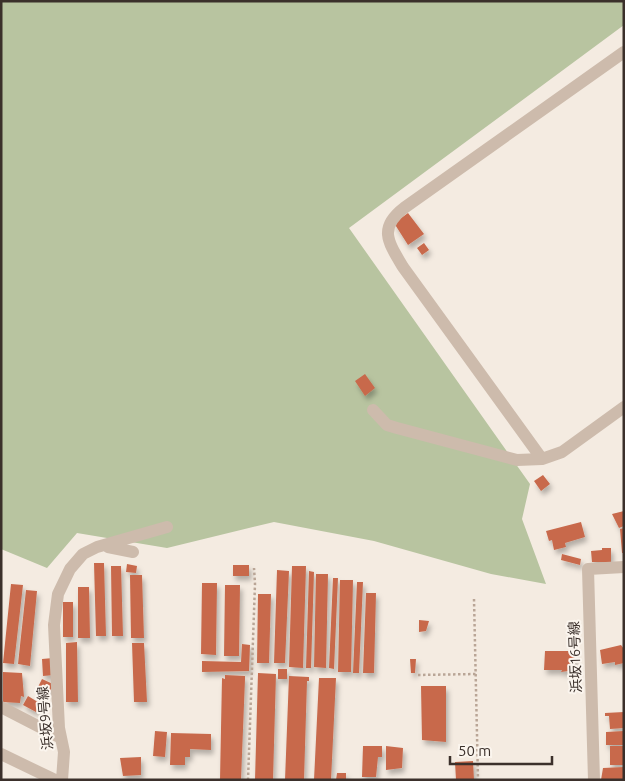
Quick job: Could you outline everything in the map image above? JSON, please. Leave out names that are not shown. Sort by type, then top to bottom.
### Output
[{"type":"street","points":[[542,459],[402,267],[388,237],[388,225],[404,208],[624,52]]},
{"type":"street","points":[[373,410],[387,425],[504,457],[527,461],[542,459],[562,452],[624,407]]},
{"type":"street","name":"浜坂9号線","points":[[62,780],[64,752],[61,738],[54,625],[58,594],[70,569],[83,554],[167,527]]},
{"type":"street","points":[[105,546],[132,552]]},
{"type":"street","name":"浜坂16号線","points":[[594,780],[588,569],[624,567]]},
{"type":"street","points":[[1,707],[61,738]]},
{"type":"street","points":[[1,754],[55,780]]},
{"type":"path","points":[[248,780],[254,568]]},
{"type":"path","points":[[474,598],[478,780]]},
{"type":"path","points":[[418,675],[476,674]]},
{"type":"green space","points":[[1,1],[624,1],[624,25],[349,228],[530,484],[522,519],[546,584],[491,574],[374,541],[274,522],[167,548],[77,533],[47,568],[1,549]]},
{"type":"building","points":[[408,213],[424,234],[408,245],[394,223]]},
{"type":"building","points":[[424,243],[429,250],[422,255],[417,248]]},
{"type":"building","points":[[365,374],[375,388],[365,396],[355,381]]},
{"type":"building","points":[[543,475],[550,484],[541,491],[534,481]]},
{"type":"building","points":[[624,511],[624,526],[619,528],[612,514]]},
{"type":"building","points":[[581,522],[585,537],[565,543],[566,547],[554,550],[552,540],[549,541],[546,531]]},
{"type":"building","points":[[624,528],[624,553],[622,553],[620,529]]},
{"type":"building","points":[[602,548],[611,548],[611,562],[592,562],[591,551],[602,550]]},
{"type":"building","points":[[562,554],[581,559],[580,565],[561,560]]},
{"type":"building","points":[[94,563],[104,563],[106,636],[96,636]]},
{"type":"building","points":[[127,564],[137,566],[136,573],[126,572]]},
{"type":"building","points":[[233,565],[249,565],[249,576],[233,576]]},
{"type":"building","points":[[111,566],[121,566],[123,636],[112,636]]},
{"type":"building","points":[[292,566],[306,566],[303,668],[289,667]]},
{"type":"building","points":[[277,570],[289,571],[285,663],[274,663]]},
{"type":"building","points":[[309,571],[314,572],[311,668],[306,668]]},
{"type":"building","points":[[316,574],[328,574],[326,668],[314,667]]},
{"type":"building","points":[[130,575],[142,575],[144,638],[131,638]]},
{"type":"building","points":[[333,578],[338,578],[334,669],[329,668]]},
{"type":"building","points":[[340,580],[353,580],[351,672],[338,672]]},
{"type":"building","points":[[357,582],[363,582],[359,673],[353,673]]},
{"type":"building","points":[[202,583],[217,583],[216,655],[201,654]]},
{"type":"building","points":[[11,584],[23,585],[14,664],[3,663]]},
{"type":"building","points":[[225,585],[240,585],[239,656],[224,656]]},
{"type":"building","points":[[78,587],[89,587],[90,638],[78,638]]},
{"type":"building","points":[[26,590],[37,591],[30,666],[18,664]]},
{"type":"building","points":[[366,593],[376,593],[374,673],[363,673]]},
{"type":"building","points":[[258,594],[271,594],[269,663],[257,663]]},
{"type":"building","points":[[63,602],[73,602],[73,637],[63,637]]},
{"type":"building","points":[[419,620],[429,621],[426,631],[419,632]]},
{"type":"building","points":[[77,642],[78,702],[66,702],[66,643]]},
{"type":"building","points":[[132,643],[144,643],[147,702],[134,702]]},
{"type":"building","points":[[242,644],[250,645],[249,671],[202,672],[202,661],[241,662]]},
{"type":"building","points":[[621,645],[624,649],[624,663],[615,665],[615,662],[602,664],[600,650]]},
{"type":"building","points":[[545,651],[574,651],[575,670],[561,672],[562,670],[544,670]]},
{"type":"building","points":[[53,658],[54,675],[43,676],[42,659]]},
{"type":"building","points":[[410,659],[416,659],[415,673],[411,673]]},
{"type":"building","points":[[278,669],[287,669],[287,679],[278,679]]},
{"type":"building","points":[[3,672],[22,673],[24,697],[21,696],[20,703],[3,702]]},
{"type":"building","points":[[258,673],[276,674],[273,780],[255,780]]},
{"type":"building","points":[[225,675],[245,676],[241,780],[220,780],[222,678],[225,679]]},
{"type":"building","points":[[289,676],[309,677],[309,681],[307,681],[304,780],[285,780]]},
{"type":"building","points":[[319,678],[336,678],[331,780],[314,780]]},
{"type":"building","points":[[42,679],[53,684],[50,692],[38,687]]},
{"type":"building","points":[[421,686],[446,686],[446,742],[422,740]]},
{"type":"building","points":[[28,696],[41,704],[36,712],[23,705]]},
{"type":"building","points":[[624,712],[624,728],[610,729],[609,716],[605,716],[605,713]]},
{"type":"building","points":[[155,731],[167,732],[165,757],[153,756]]},
{"type":"building","points":[[624,731],[624,745],[606,745],[606,732]]},
{"type":"building","points":[[171,733],[211,734],[211,750],[190,749],[190,757],[185,757],[185,765],[170,765]]},
{"type":"building","points":[[363,746],[382,746],[382,757],[378,757],[376,777],[362,777]]},
{"type":"building","points":[[386,746],[403,748],[402,768],[386,770]]},
{"type":"building","points":[[610,746],[624,746],[624,765],[610,765]]},
{"type":"building","points":[[141,757],[141,775],[123,776],[120,758]]},
{"type":"building","points":[[473,761],[474,780],[456,780],[455,762]]},
{"type":"building","points":[[624,767],[624,780],[601,780],[603,768]]},
{"type":"building","points":[[337,773],[346,773],[346,780],[336,780]]}]
